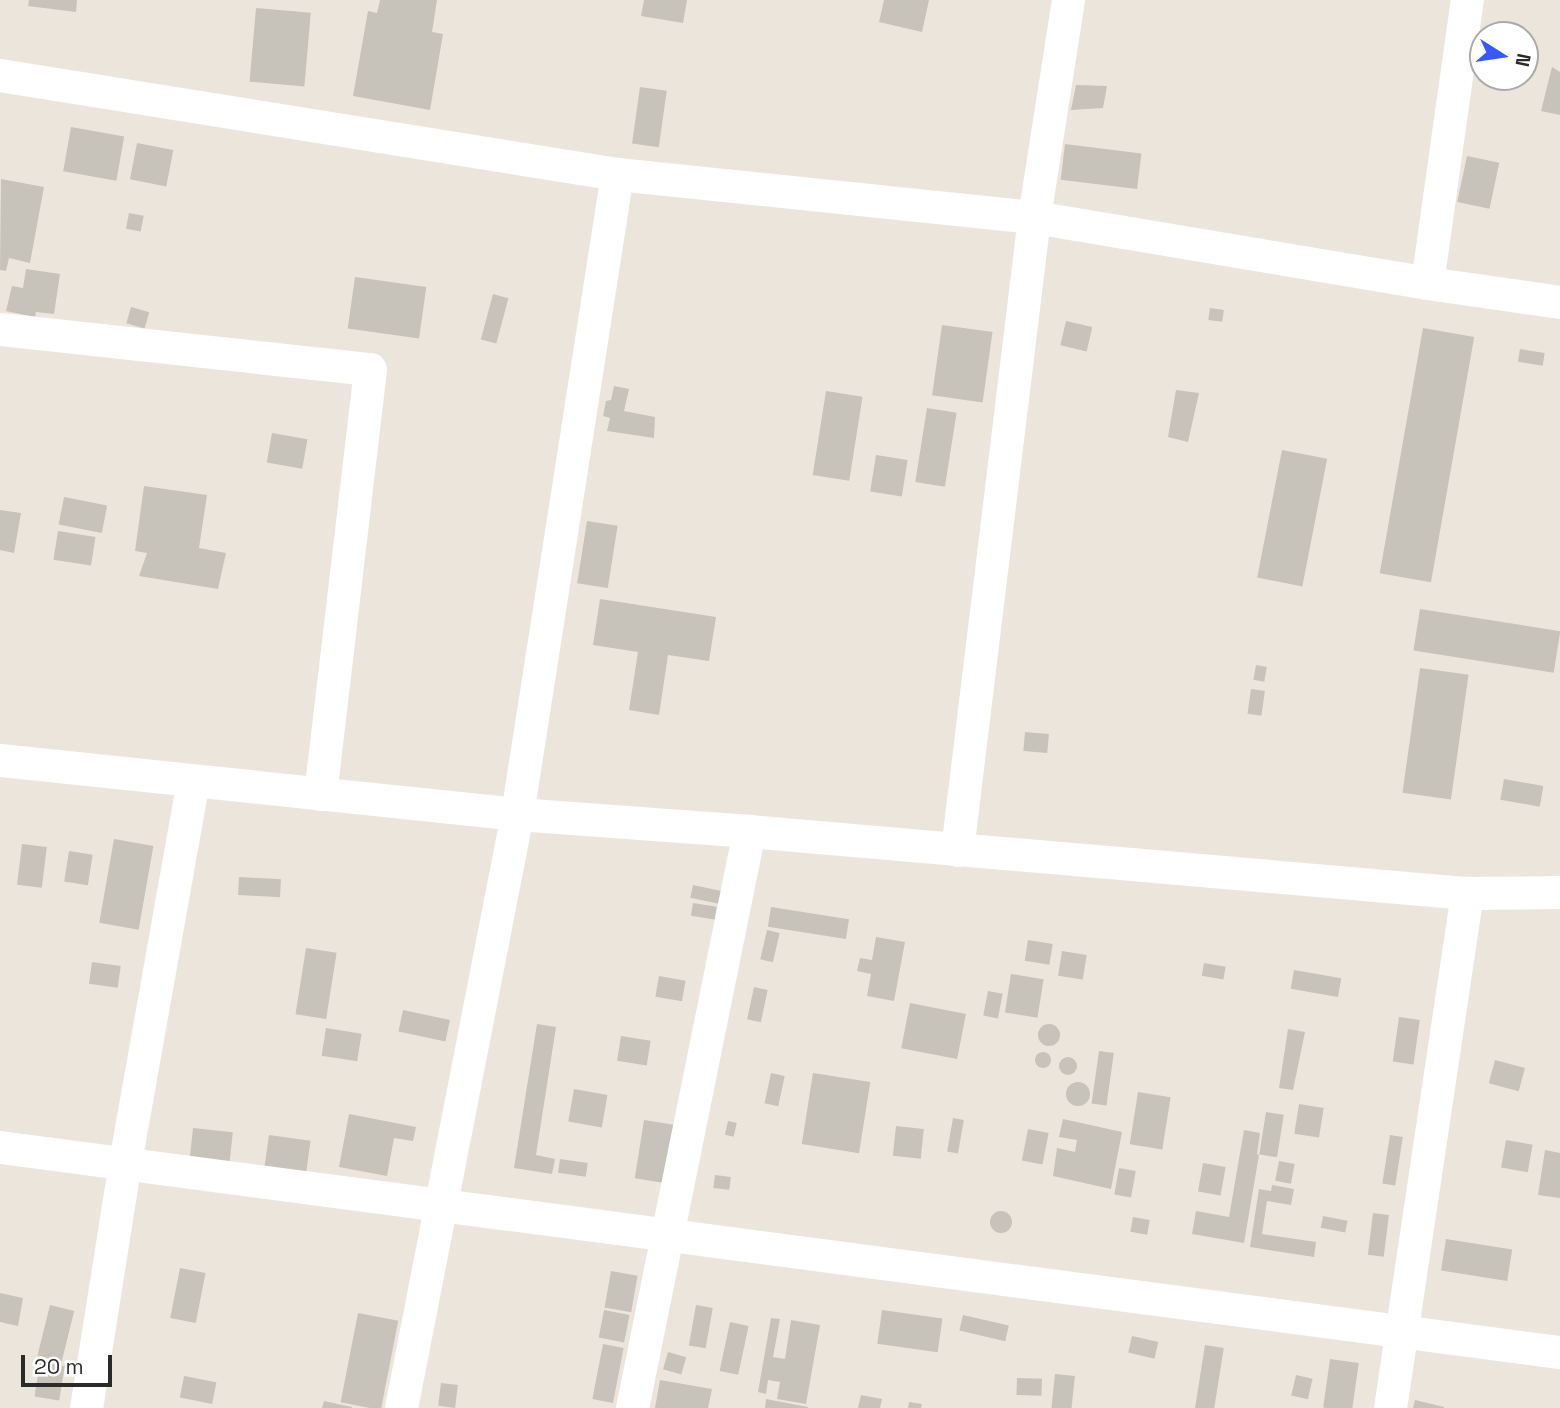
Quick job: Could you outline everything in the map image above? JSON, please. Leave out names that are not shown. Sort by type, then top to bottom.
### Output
[{"type":"street","points":[[957,850],[1034,217],[1068,0]]},
{"type":"street","points":[[1427,284],[1467,0]]},
{"type":"street","points":[[0,75],[617,174],[1034,217],[1427,284],[1560,302]]},
{"type":"street","points":[[401,1408],[517,814],[617,174]]},
{"type":"street","points":[[0,330],[370,369],[320,794]]},
{"type":"street","points":[[0,760],[517,814],[749,831],[1467,893],[1560,892]]},
{"type":"street","points":[[86,1408],[125,1162],[192,782]]},
{"type":"street","points":[[632,1408],[749,831]]},
{"type":"street","points":[[1390,1408],[1467,893]]},
{"type":"street","points":[[0,1147],[1401,1334],[1560,1352]]},
{"type":"building","points":[[29,0],[77,0],[76,12],[28,6]]},
{"type":"building","points":[[380,0],[437,0],[432,32],[443,34],[430,110],[353,96],[368,11],[377,13]]},
{"type":"building","points":[[644,0],[687,0],[683,23],[641,16]]},
{"type":"building","points":[[884,0],[929,0],[922,32],[879,22]]},
{"type":"building","points":[[256,8],[311,13],[304,87],[250,82]]},
{"type":"building","points":[[1552,67],[1560,72],[1560,115],[1541,111]]},
{"type":"building","points":[[1076,85],[1107,86],[1103,108],[1071,110]]},
{"type":"building","points":[[640,87],[667,91],[659,147],[632,143]]},
{"type":"building","points":[[71,127],[124,136],[116,181],[63,171]]},
{"type":"building","points":[[137,143],[173,150],[166,186],[130,179]]},
{"type":"building","points":[[1065,144],[1141,153],[1137,189],[1061,180]]},
{"type":"building","points":[[1467,156],[1499,163],[1490,209],[1457,202]]},
{"type":"building","points":[[1,179],[44,187],[30,263],[9,258],[6,271],[0,270]]},
{"type":"building","points":[[129,213],[144,216],[141,232],[126,229]]},
{"type":"building","points":[[26,269],[60,274],[54,314],[36,312],[35,317],[6,311],[12,286],[23,288]]},
{"type":"building","points":[[355,277],[426,287],[419,339],[348,328]]},
{"type":"building","points":[[493,294],[508,298],[496,344],[481,339]]},
{"type":"building","points":[[131,307],[149,312],[145,329],[126,323]]},
{"type":"building","points":[[1210,308],[1224,310],[1222,322],[1208,320]]},
{"type":"building","points":[[1066,321],[1092,327],[1087,351],[1060,345]]},
{"type":"building","points":[[942,325],[993,332],[983,402],[932,395]]},
{"type":"building","points":[[1423,328],[1474,337],[1431,582],[1380,573]]},
{"type":"building","points":[[1520,349],[1545,353],[1543,366],[1518,362]]},
{"type":"building","points":[[614,386],[629,389],[624,411],[655,417],[654,438],[607,431],[610,418],[603,416],[606,401],[611,400]]},
{"type":"building","points":[[1176,390],[1199,393],[1188,442],[1168,437]]},
{"type":"building","points":[[826,391],[863,397],[849,481],[813,475]]},
{"type":"building","points":[[927,408],[957,413],[945,487],[915,482]]},
{"type":"building","points":[[272,433],[307,439],[302,469],[267,463]]},
{"type":"building","points":[[1282,450],[1327,459],[1302,586],[1257,578]]},
{"type":"building","points":[[876,455],[908,460],[902,497],[870,492]]},
{"type":"building","points":[[144,486],[207,495],[199,548],[226,553],[218,589],[139,576],[147,553],[135,551]]},
{"type":"building","points":[[64,497],[107,505],[102,533],[59,524]]},
{"type":"building","points":[[0,510],[21,513],[14,553],[0,550]]},
{"type":"building","points":[[587,521],[618,526],[608,588],[577,583]]},
{"type":"building","points":[[58,531],[96,537],[91,566],[53,560]]},
{"type":"building","points":[[600,599],[716,617],[709,661],[668,655],[659,715],[629,710],[638,652],[593,645]]},
{"type":"building","points":[[1420,609],[1560,631],[1554,673],[1413,650]]},
{"type":"building","points":[[1256,665],[1267,667],[1264,682],[1253,680]]},
{"type":"building","points":[[1420,668],[1469,675],[1451,800],[1402,793]]},
{"type":"building","points":[[1251,689],[1265,691],[1261,716],[1248,714]]},
{"type":"building","points":[[1025,732],[1049,734],[1047,753],[1023,751]]},
{"type":"building","points":[[1504,779],[1543,786],[1540,807],[1500,800]]},
{"type":"building","points":[[114,839],[153,846],[139,930],[99,923]]},
{"type":"building","points":[[22,844],[47,847],[42,888],[17,885]]},
{"type":"building","points":[[69,851],[93,855],[88,885],[64,882]]},
{"type":"building","points":[[239,877],[281,879],[280,897],[238,895]]},
{"type":"building","points":[[693,885],[721,891],[719,904],[690,898]]},
{"type":"building","points":[[693,903],[717,907],[715,920],[691,916]]},
{"type":"building","points":[[771,907],[849,919],[846,939],[768,927]]},
{"type":"building","points":[[767,930],[780,933],[773,962],[760,959]]},
{"type":"building","points":[[876,937],[905,942],[894,1001],[867,996],[871,974],[857,971],[860,958],[872,960]]},
{"type":"building","points":[[1028,940],[1053,944],[1049,965],[1025,961]]},
{"type":"building","points":[[306,948],[337,953],[326,1019],[296,1014]]},
{"type":"building","points":[[1062,951],[1087,955],[1083,980],[1058,976]]},
{"type":"building","points":[[92,962],[121,966],[118,988],[89,984]]},
{"type":"building","points":[[1204,963],[1226,967],[1223,980],[1202,976]]},
{"type":"building","points":[[1294,970],[1341,978],[1338,997],[1291,989]]},
{"type":"building","points":[[1011,974],[1044,979],[1037,1018],[1005,1013]]},
{"type":"building","points":[[659,976],[686,981],[682,1001],[655,997]]},
{"type":"building","points":[[754,987],[768,990],[761,1022],[747,1019]]},
{"type":"building","points":[[988,991],[1003,994],[998,1018],[983,1016]]},
{"type":"building","points":[[910,1003],[966,1014],[957,1059],[901,1048]]},
{"type":"building","points":[[403,1010],[450,1020],[445,1041],[398,1032]]},
{"type":"building","points":[[1399,1017],[1420,1020],[1414,1064],[1393,1062]]},
{"type":"building","points":[[537,1024],[556,1027],[536,1155],[555,1159],[552,1174],[514,1168]]},
{"type":"building","points":[[1049,1024],[1057,1027],[1060,1035],[1057,1043],[1049,1046],[1041,1043],[1038,1035],[1041,1027]]},
{"type":"building","points":[[326,1028],[362,1034],[357,1061],[322,1056]]},
{"type":"building","points":[[1288,1029],[1305,1032],[1293,1090],[1279,1088]]},
{"type":"building","points":[[621,1036],[651,1041],[647,1065],[617,1061]]},
{"type":"building","points":[[1099,1051],[1114,1053],[1106,1106],[1092,1103]]},
{"type":"building","points":[[1043,1052],[1049,1054],[1049,1066],[1043,1068],[1037,1066],[1035,1060],[1037,1054]]},
{"type":"building","points":[[1068,1057],[1074,1060],[1077,1066],[1074,1072],[1068,1075],[1062,1072],[1059,1066],[1062,1060]]},
{"type":"building","points":[[1495,1060],[1525,1068],[1519,1091],[1489,1083]]},
{"type":"building","points":[[771,1073],[785,1076],[778,1106],[765,1103]]},
{"type":"building","points":[[813,1073],[870,1082],[859,1153],[802,1144]]},
{"type":"building","points":[[1073,1082],[1083,1082],[1090,1089],[1090,1099],[1083,1106],[1073,1106],[1066,1099],[1066,1089]]},
{"type":"building","points":[[574,1089],[607,1095],[602,1127],[568,1121]]},
{"type":"building","points":[[1138,1092],[1171,1097],[1162,1150],[1130,1144]]},
{"type":"building","points":[[1299,1104],[1324,1108],[1319,1138],[1294,1134]]},
{"type":"building","points":[[1266,1112],[1284,1115],[1277,1157],[1259,1154]]},
{"type":"building","points":[[349,1114],[416,1127],[413,1141],[394,1138],[387,1176],[339,1167]]},
{"type":"building","points":[[953,1118],[964,1120],[958,1153],[947,1151]]},
{"type":"building","points":[[1063,1119],[1122,1132],[1111,1189],[1053,1176],[1057,1148],[1075,1152],[1077,1140],[1059,1137]]},
{"type":"building","points":[[644,1120],[677,1125],[667,1183],[635,1178]]},
{"type":"building","points":[[728,1121],[737,1123],[734,1137],[725,1135]]},
{"type":"building","points":[[896,1126],[924,1129],[921,1159],[893,1156]]},
{"type":"building","points":[[193,1128],[233,1132],[229,1165],[190,1161]]},
{"type":"building","points":[[1028,1129],[1049,1133],[1043,1164],[1022,1160]]},
{"type":"building","points":[[1244,1130],[1260,1133],[1259,1155],[1244,1243],[1192,1234],[1196,1211],[1229,1217]]},
{"type":"building","points":[[269,1135],[311,1141],[306,1173],[265,1167]]},
{"type":"building","points":[[1390,1135],[1403,1137],[1395,1185],[1382,1183]]},
{"type":"building","points":[[1506,1140],[1533,1145],[1528,1172],[1501,1168]]},
{"type":"building","points":[[1545,1150],[1560,1153],[1560,1198],[1538,1195]]},
{"type":"building","points":[[560,1159],[588,1163],[586,1177],[558,1173]]},
{"type":"building","points":[[1279,1161],[1295,1164],[1291,1184],[1275,1181]]},
{"type":"building","points":[[1203,1163],[1226,1167],[1221,1196],[1198,1192]]},
{"type":"building","points":[[1119,1168],[1136,1171],[1131,1198],[1114,1195]]},
{"type":"building","points":[[715,1175],[731,1177],[729,1190],[713,1188]]},
{"type":"building","points":[[1272,1185],[1294,1189],[1291,1205],[1267,1201],[1262,1234],[1316,1242],[1314,1257],[1250,1247],[1259,1189],[1271,1191]]},
{"type":"building","points":[[1001,1211],[1009,1214],[1012,1222],[1009,1230],[1001,1233],[993,1230],[990,1222],[993,1214]]},
{"type":"building","points":[[1373,1213],[1389,1215],[1384,1257],[1368,1255]]},
{"type":"building","points":[[1323,1216],[1348,1221],[1345,1233],[1321,1228]]},
{"type":"building","points":[[1133,1217],[1150,1220],[1147,1235],[1130,1232]]},
{"type":"building","points":[[1446,1239],[1512,1249],[1507,1281],[1441,1271]]},
{"type":"building","points":[[180,1268],[206,1273],[196,1323],[170,1318]]},
{"type":"building","points":[[611,1271],[638,1276],[631,1312],[605,1307]]},
{"type":"building","points":[[0,1293],[23,1298],[18,1326],[0,1322]]},
{"type":"building","points":[[50,1305],[74,1311],[62,1362],[37,1355]]},
{"type":"building","points":[[696,1305],[713,1308],[706,1348],[689,1345]]},
{"type":"building","points":[[604,1310],[630,1315],[624,1342],[599,1337]]},
{"type":"building","points":[[882,1310],[942,1318],[938,1352],[877,1344]]},
{"type":"building","points":[[358,1313],[398,1321],[381,1408],[341,1402]]},
{"type":"building","points":[[963,1315],[1009,1326],[1005,1341],[959,1331]]},
{"type":"building","points":[[771,1318],[780,1319],[773,1357],[785,1359],[791,1320],[820,1325],[806,1404],[777,1399],[780,1382],[768,1380],[766,1394],[758,1392]]},
{"type":"building","points":[[730,1322],[749,1326],[738,1375],[720,1371]]},
{"type":"building","points":[[1132,1336],[1158,1342],[1154,1359],[1128,1353]]},
{"type":"building","points":[[603,1344],[624,1348],[613,1403],[592,1399]]},
{"type":"building","points":[[1205,1345],[1224,1348],[1214,1408],[1195,1408]]},
{"type":"building","points":[[668,1352],[686,1357],[681,1375],[663,1369]]},
{"type":"building","points":[[1330,1359],[1359,1363],[1352,1408],[1323,1408]]},
{"type":"building","points":[[40,1362],[65,1366],[59,1400],[35,1397]]},
{"type":"building","points":[[1055,1374],[1075,1376],[1072,1408],[1051,1408]]},
{"type":"building","points":[[1296,1375],[1313,1379],[1308,1399],[1291,1395]]},
{"type":"building","points":[[184,1376],[216,1382],[212,1404],[180,1398]]},
{"type":"building","points":[[1017,1378],[1042,1379],[1041,1396],[1016,1395]]},
{"type":"building","points":[[660,1380],[712,1389],[708,1408],[655,1408]]},
{"type":"building","points":[[441,1383],[458,1385],[455,1408],[438,1406]]},
{"type":"building","points":[[861,1395],[882,1399],[880,1408],[858,1408]]},
{"type":"building","points":[[766,1399],[808,1407],[808,1408],[765,1408]]},
{"type":"building","points":[[1415,1400],[1444,1407],[1444,1408],[1413,1408]]},
{"type":"building","points":[[324,1401],[352,1407],[352,1408],[322,1408]]},
{"type":"building","points":[[909,1402],[922,1404],[921,1408],[908,1408]]}]
